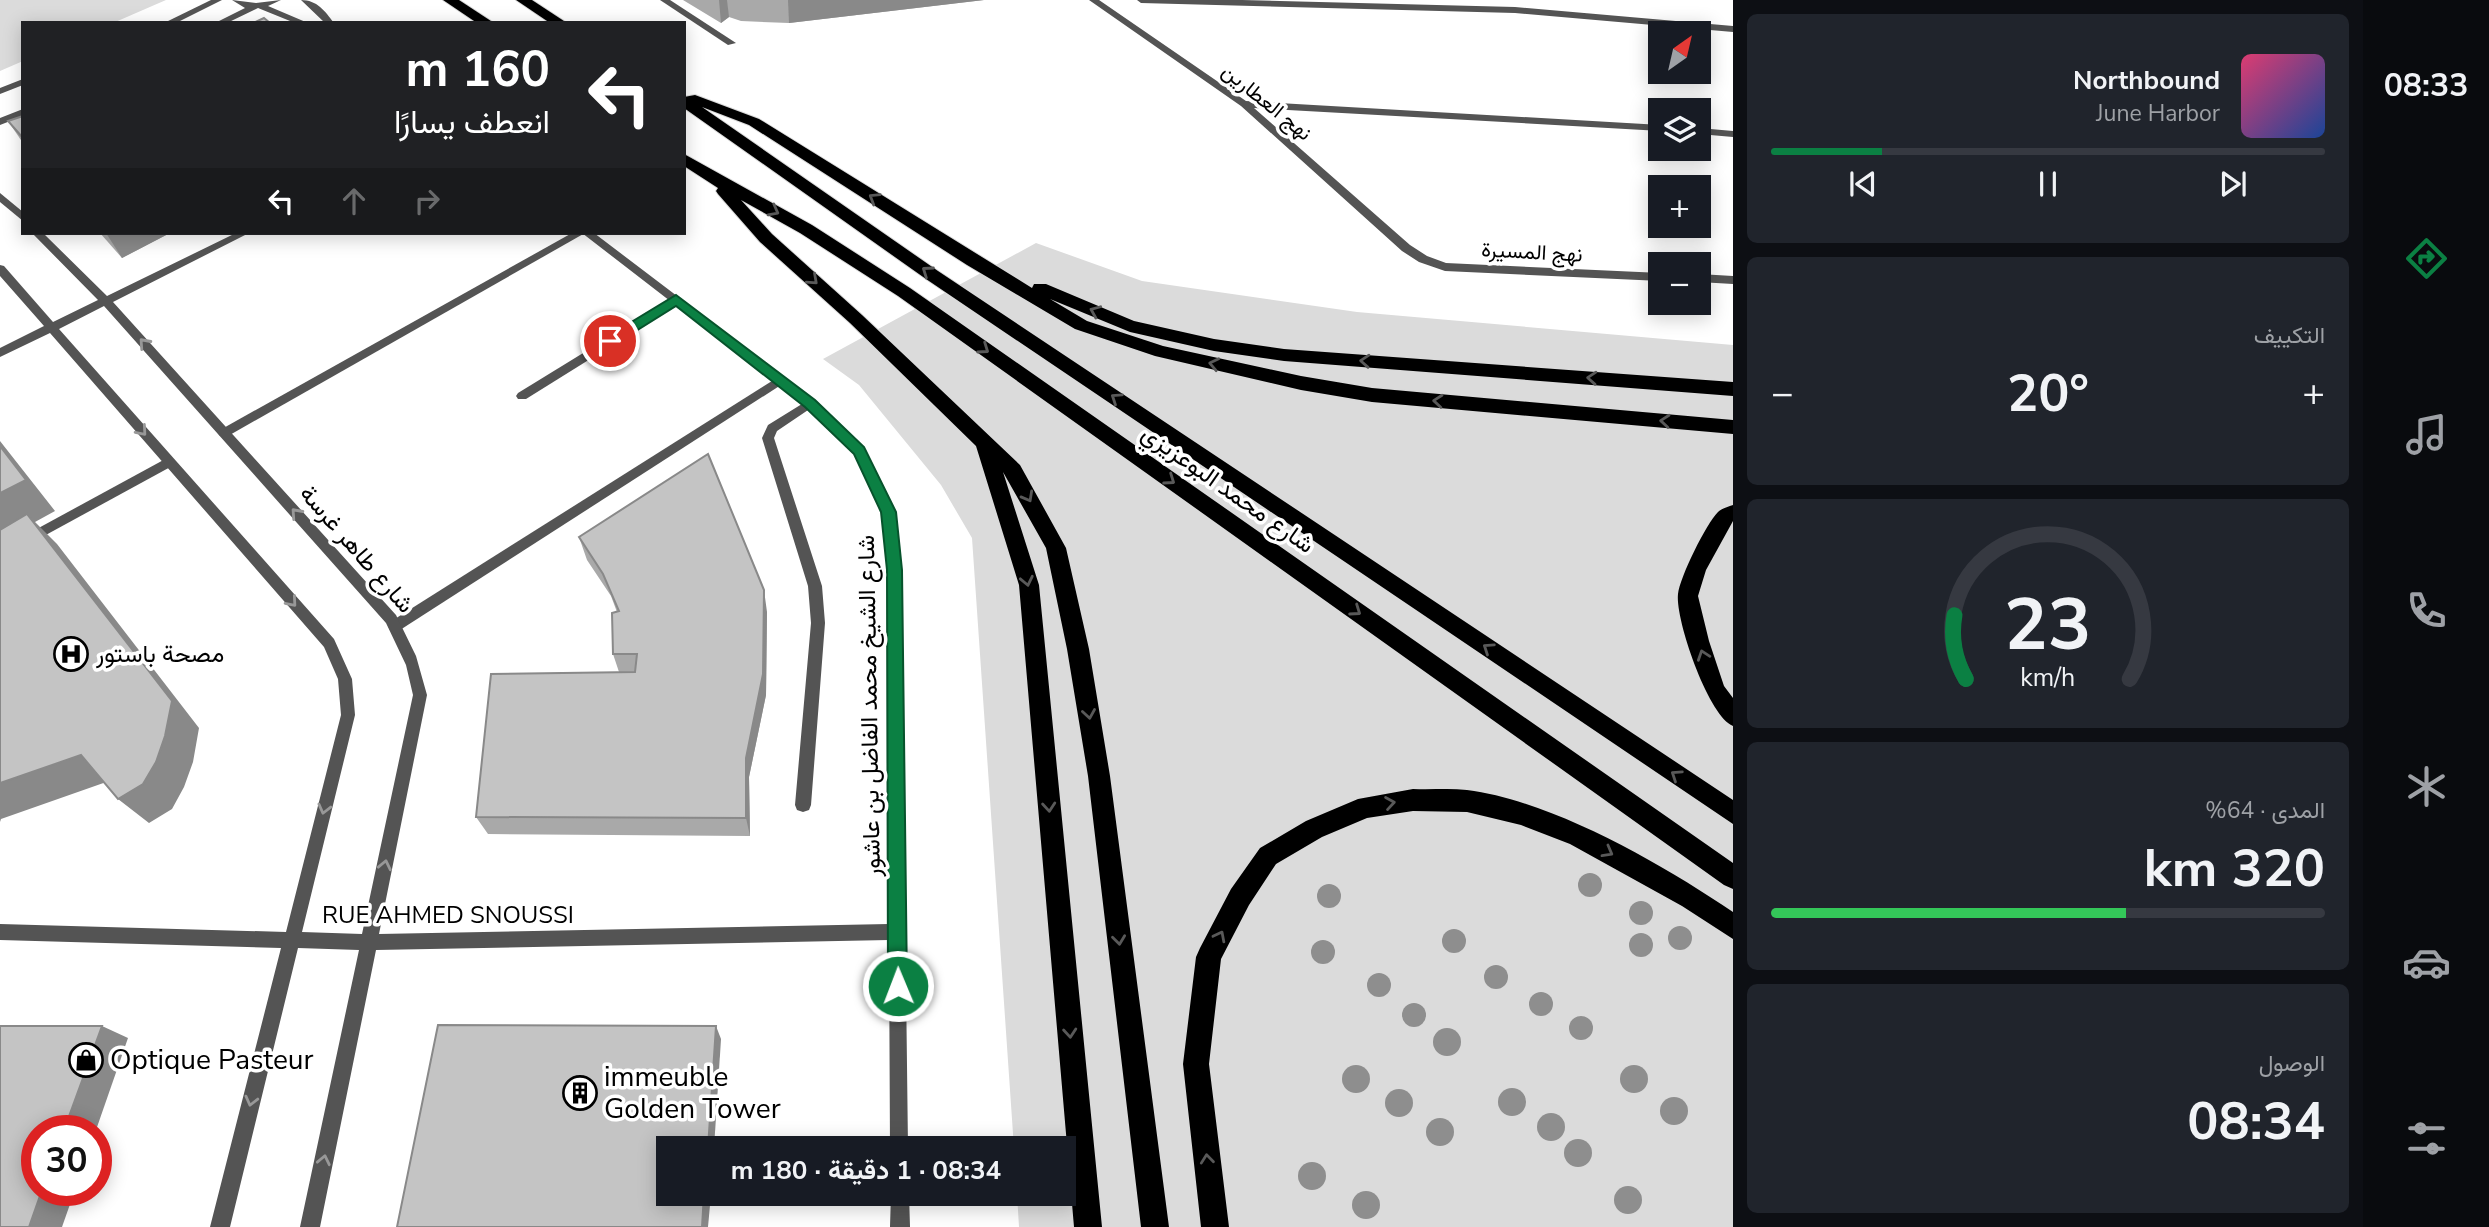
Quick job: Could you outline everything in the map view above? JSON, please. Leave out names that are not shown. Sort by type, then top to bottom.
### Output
[{"type":"highway","points":[[450,0],[484,21]]},
{"type":"highway","points":[[523,0],[557,21]]},
{"type":"highway","points":[[686,96],[754,122],[974,261],[1081,324],[1161,352],[1301,383],[1373,395],[1733,427]]},
{"type":"highway","name":"شارع محمد البوعزيزي","points":[[686,102],[943,283],[1733,813]]},
{"type":"highway","name":"شارع محمد البوعزيزي","points":[[686,160],[713,179],[806,229],[904,292],[1733,877]]},
{"type":"highway","points":[[713,179],[766,238],[856,319],[1013,470],[1056,548],[1078,649],[1099,776],[1155,1227]]},
{"type":"highway","points":[[974,261],[1130,326],[1214,345],[1284,355],[1733,389]]},
{"type":"highway","points":[[985,445],[1029,585],[1088,1227]]},
{"type":"highway","points":[[1733,513],[1726,516],[1696,569],[1688,596],[1698,640],[1715,690],[1733,716]]},
{"type":"highway","points":[[1216,1227],[1196,1064],[1209,957],[1240,897],[1268,856],[1314,830],[1366,807],[1413,800],[1467,801],[1521,814],[1578,836],[1691,898],[1733,927]]},
{"type":"street","points":[[172,21],[218,0]]},
{"type":"street","points":[[236,0],[244,6],[258,6],[299,21]]},
{"type":"street","points":[[224,21],[276,0]]},
{"type":"street","points":[[305,0],[328,21]]},
{"type":"street","points":[[664,0],[731,43]]},
{"type":"street","name":"نهج العطارين","points":[[1093,0],[1244,104],[1406,248]]},
{"type":"street","points":[[1141,0],[1515,10],[1733,29]]},
{"type":"street","points":[[0,91],[21,83]]},
{"type":"street","points":[[1244,104],[1648,127]]},
{"type":"street","points":[[0,122],[21,113]]},
{"type":"street","points":[[1711,132],[1733,134]]},
{"type":"street","points":[[0,196],[21,216]]},
{"type":"street","name":"شارع طاهر غرسة","points":[[39,235],[106,301],[395,626],[405,642],[416,672],[420,695],[310,1227]]},
{"type":"street","points":[[0,353],[240,235]]},
{"type":"street","points":[[224,433],[576,235]]},
{"type":"street","name":"شارع الشيخ محمد الفاضل بن عاشور","points":[[590,235],[810,403],[859,451],[888,512],[894,570],[899,1136]]},
{"type":"street","name":"نهج المسيرة","points":[[1406,248],[1423,259],[1445,267],[1648,276]]},
{"type":"street","points":[[0,269],[328,643],[345,679],[348,715],[220,1227]]},
{"type":"street","points":[[1711,279],[1733,280]]},
{"type":"street","points":[[522,396],[676,300]]},
{"type":"street","points":[[395,626],[780,380]]},
{"type":"street","points":[[803,805],[817,611],[815,586],[768,438],[772,428],[810,403]]},
{"type":"street","points":[[0,555],[169,462]]},
{"type":"street","name":"RUE AHMED SNOUSSI","points":[[0,932],[369,942],[897,932]]},
{"type":"street","points":[[900,1206],[900,1227]]},
{"type":"shaded area","points":[[0,0],[166,0],[118,21],[21,21],[21,62],[0,71]]},
{"type":"shaded area","points":[[1036,243],[1142,281],[1357,312],[1733,345],[1733,1227],[1019,1227],[1018,1206],[1076,1206],[1076,1136],[1013,1136],[972,538],[941,485],[859,385],[823,359]]},
{"type":"building","points":[[21,117],[21,136],[8,121]]},
{"type":"building","points":[[0,446],[26,480],[0,493]]},
{"type":"building","points":[[708,454],[764,590],[763,674],[746,758],[746,818],[476,817],[491,674],[635,672],[637,654],[613,654],[612,613],[619,611],[603,574],[579,537]]},
{"type":"building","name":"مصحة باستور","points":[[27,514],[172,701],[165,736],[156,762],[143,784],[118,799],[81,755],[0,783],[0,530]]},
{"type":"building","name":"immeuble Golden Tower","points":[[438,1025],[716,1026],[709,1136],[656,1136],[656,1206],[703,1206],[702,1227],[397,1227]]},
{"type":"building","points":[[0,1026],[102,1026],[69,1115],[21,1115],[21,1206],[36,1206],[29,1227],[0,1227]]},
{"type":"place","name":"مصحة باستور","points":[[71,654]]},
{"type":"place","name":"Optique Pasteur","points":[[86,1060]]},
{"type":"place","name":"immeuble Golden Tower","points":[[580,1093]]},
{"type":"route","points":[[610,341],[676,300],[810,403],[859,451],[888,512],[894,570],[898,986]]}]
